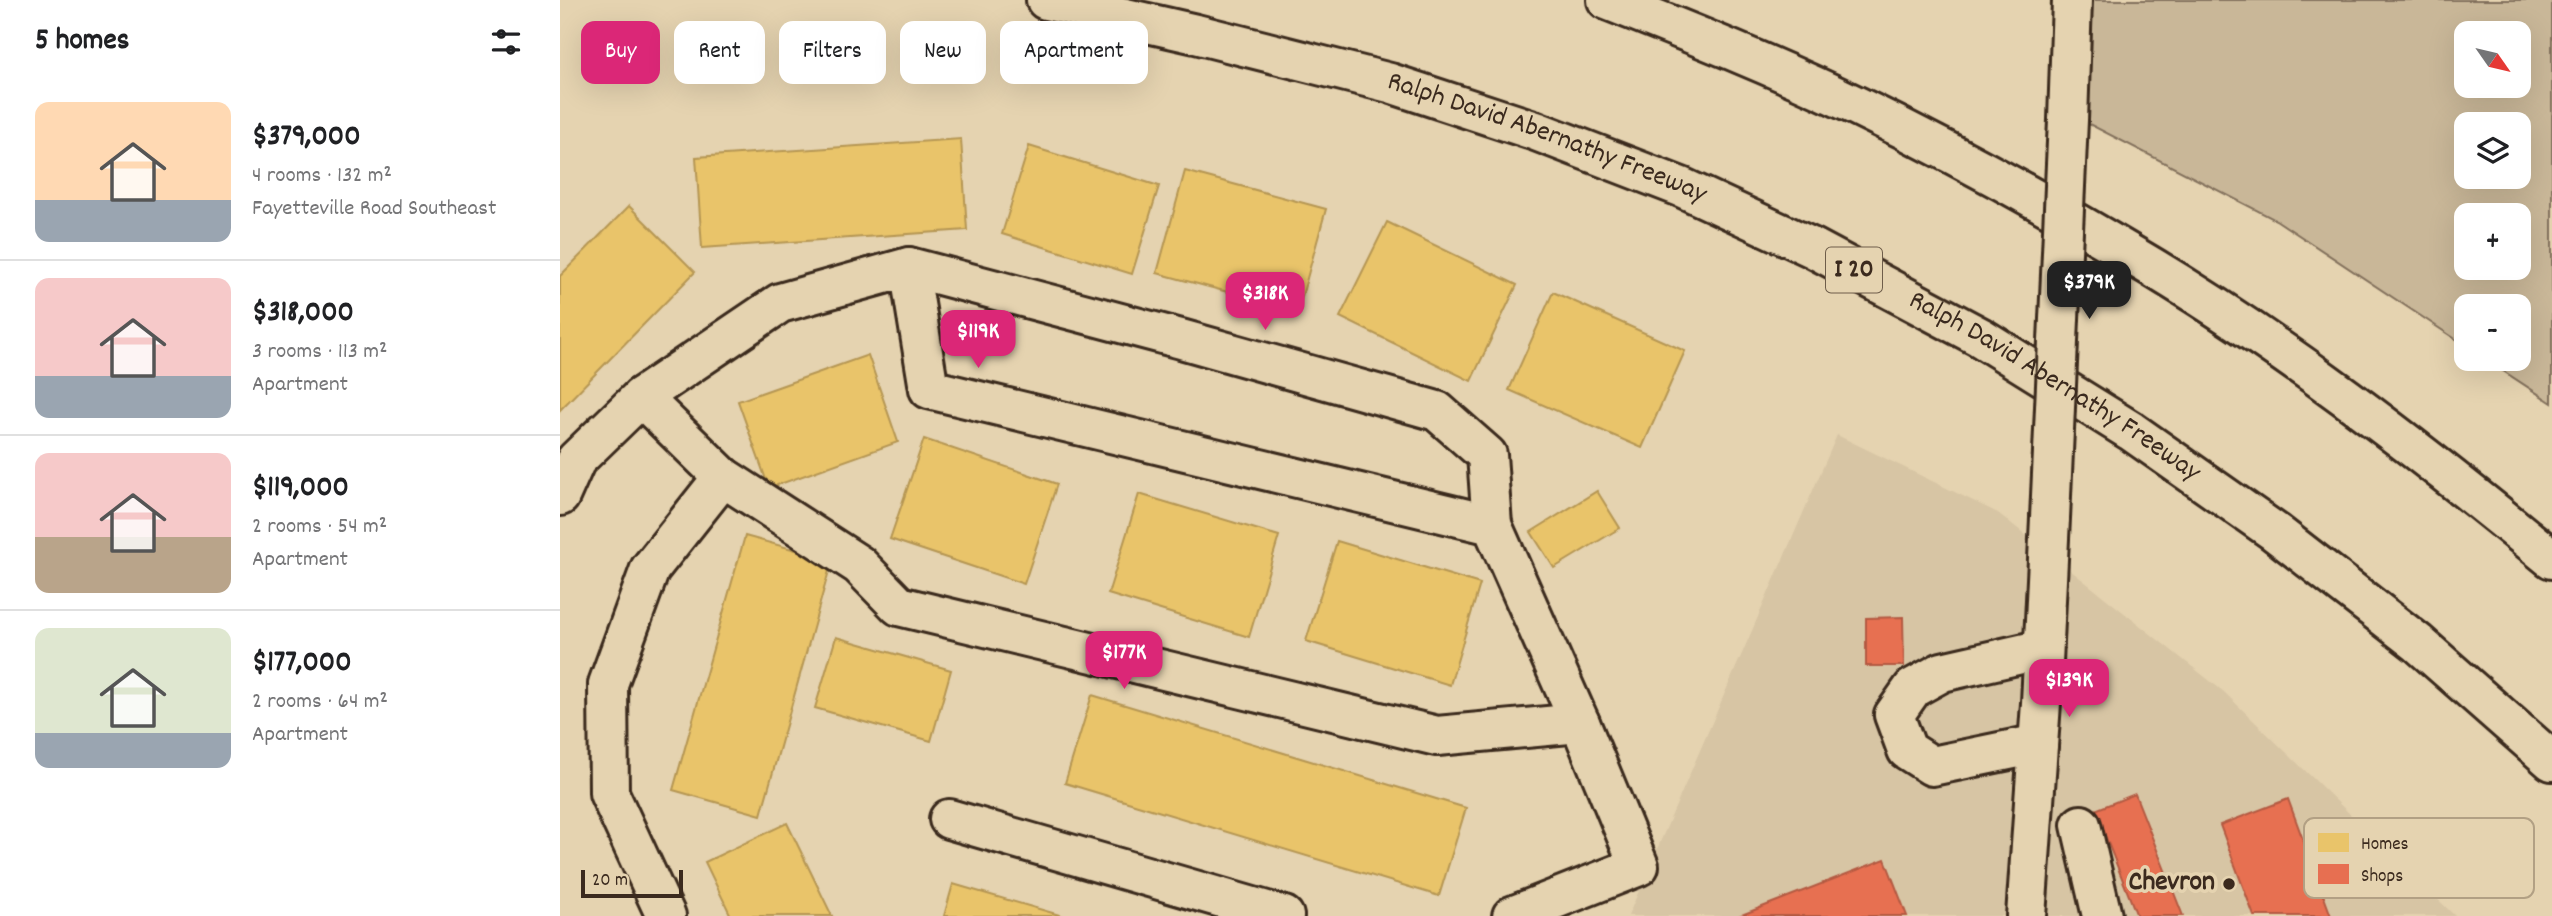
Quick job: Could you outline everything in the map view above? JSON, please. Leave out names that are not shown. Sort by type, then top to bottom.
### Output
[{"type":"main road","name":"Ralph David Abernathy Freeway","points":[[1046,0],[1196,34],[1390,83],[1536,131],[1681,187],[1813,248],[1980,337],[2131,431],[2275,532],[2407,634],[2552,761]]},
{"type":"main road","points":[[1607,0],[1858,106],[1997,178],[2132,254],[2333,388],[2449,474],[2552,559]]},
{"type":"main road","points":[[2026,916],[2050,518],[2073,0]]},
{"type":"main road","points":[[909,267],[929,389],[1492,525]]},
{"type":"main road","points":[[560,496],[576,460],[641,397],[780,303],[909,267],[1194,342],[1437,411],[1488,455],[1492,525],[1580,723],[1639,866],[1512,916]]},
{"type":"main road","points":[[641,397],[723,477],[859,565],[899,606],[1437,736],[1580,723]]},
{"type":"main road","points":[[666,916],[609,793],[608,684],[649,569],[723,477]]},
{"type":"main road","points":[[2038,744],[1932,766],[1908,750],[1894,715],[1913,688],[1942,672],[2043,649]]},
{"type":"main road","points":[[949,819],[1284,916]]},
{"type":"main road","points":[[2032,831],[2090,823],[2102,916]]},
{"type":"shaded area","points":[[2062,0],[2552,0],[2552,403],[2503,371],[2531,371],[2531,294],[2454,294],[2454,338],[2276,220],[2050,104]]},
{"type":"shaded area","points":[[1837,435],[1998,513],[2224,692],[2354,818],[2304,818],[2304,898],[2436,898],[2455,916],[1628,916]]},
{"type":"building: Homes","points":[[961,139],[967,230],[702,248],[696,157]]},
{"type":"building: Homes","points":[[1029,146],[1159,186],[1132,274],[1002,234]]},
{"type":"building: Homes","points":[[1185,171],[1326,209],[1298,311],[1157,273]]},
{"type":"building: Homes","points":[[629,206],[695,272],[560,410],[560,276]]},
{"type":"building: Homes","points":[[1387,222],[1517,285],[1471,381],[1340,317]]},
{"type":"building: Homes","points":[[1553,292],[1685,351],[1642,448],[1509,390]]},
{"type":"building: Homes","points":[[868,355],[898,442],[769,488],[738,401]]},
{"type":"building: Homes","points":[[924,439],[1057,484],[1024,584],[890,539]]},
{"type":"building: Homes","points":[[1597,491],[1620,528],[1554,568],[1531,532]]},
{"type":"building: Homes","points":[[1139,494],[1279,536],[1249,637],[1108,594]]},
{"type":"building: Homes","points":[[745,536],[832,560],[761,815],[673,790]]},
{"type":"building: Homes","points":[[1337,541],[1480,584],[1450,685],[1306,641]]},
{"type":"building: Homes","points":[[836,637],[951,670],[931,741],[815,708]]},
{"type":"building: Homes","points":[[1092,695],[1466,808],[1439,896],[1065,783]]},
{"type":"building: Homes","points":[[787,823],[832,916],[731,916],[705,862]]},
{"type":"building: Homes","points":[[953,884],[1063,916],[944,916]]},
{"type":"building: Shops","points":[[1903,617],[1904,666],[1866,666],[1866,618]]},
{"type":"building: Shops","points":[[2135,794],[2183,916],[2137,916],[2095,810]]},
{"type":"building: Shops","points":[[2288,799],[2304,843],[2304,898],[2324,898],[2331,916],[2254,916],[2220,825]]},
{"type":"building: Shops","points":[[1885,859],[1907,916],[1739,916]]},
{"type":"place","name":"Chevron","points":[[2229,884]]}]
